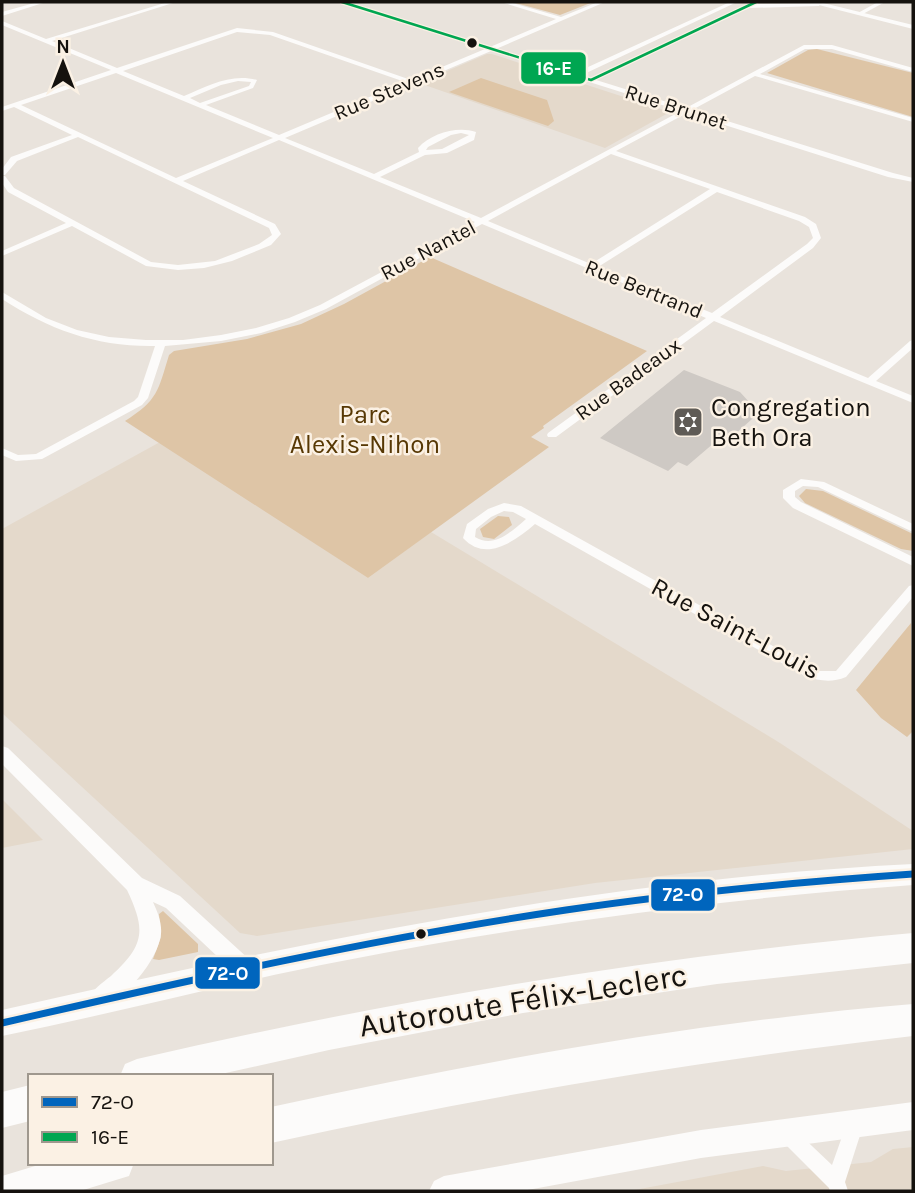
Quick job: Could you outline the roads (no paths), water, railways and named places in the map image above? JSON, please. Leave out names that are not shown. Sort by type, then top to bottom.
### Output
[{"type":"highway","name":"Autoroute Félix-Leclerc","points":[[146,1074],[294,1040],[477,1004],[695,971],[913,948]]},
{"type":"highway","points":[[273,1125],[550,1068],[732,1040],[913,1020]]},
{"type":"highway","points":[[2,1110],[28,1103]]},
{"type":"highway","points":[[11,1191],[108,1165]]},
{"type":"main road","points":[[2,1023],[244,968],[421,934],[585,908],[766,886],[913,874]]},
{"type":"main road","points":[[444,1191],[784,1131],[913,1116]]},
{"type":"street","points":[[2,14],[43,2]]},
{"type":"street","points":[[47,41],[173,2]]},
{"type":"street","name":"Rue Brunet","points":[[342,2],[891,176],[913,186]]},
{"type":"street","points":[[504,2],[561,19]]},
{"type":"street","name":"Rue Stevens","points":[[176,181],[602,2]]},
{"type":"street","points":[[577,75],[734,2]]},
{"type":"street","points":[[591,80],[756,2]]},
{"type":"street","points":[[831,2],[862,12],[882,2]]},
{"type":"street","points":[[748,6],[815,3],[913,25]]},
{"type":"street","name":"Rue Bertrand","points":[[2,23],[913,400]]},
{"type":"street","points":[[2,109],[228,32],[247,30],[271,33],[410,82]]},
{"type":"street","name":"Rue Nantel","points":[[2,295],[43,321],[79,333],[161,343],[234,336],[309,314],[804,47],[832,47],[913,70]]},
{"type":"street","points":[[754,74],[913,120]]},
{"type":"street","points":[[184,99],[234,80],[246,78],[255,81],[251,86],[200,105]]},
{"type":"street","points":[[15,105],[272,226],[277,233],[269,242],[234,259],[202,268],[185,269],[149,264],[10,190],[2,175],[14,159],[78,135]]},
{"type":"street","points":[[374,177],[423,153],[444,151],[471,138],[473,134],[464,131],[451,133],[425,145],[422,148],[423,153]]},
{"type":"street","points":[[611,152],[802,219]]},
{"type":"street","name":"Rue Brunet","points":[[891,176],[913,180]]},
{"type":"street","points":[[592,267],[716,189]]},
{"type":"street","name":"Rue Badeaux","points":[[552,435],[815,241],[816,229],[802,219]]},
{"type":"street","points":[[2,254],[73,223]]},
{"type":"street","points":[[2,451],[16,458],[38,457],[138,403],[143,398],[161,343]]},
{"type":"street","points":[[870,382],[913,343]]},
{"type":"street","points":[[913,528],[820,484],[801,482],[789,490],[789,498],[797,505],[913,562]]},
{"type":"street","name":"Rue Saint-Louis","points":[[534,519],[504,542],[493,546],[483,546],[469,538],[471,527],[502,506],[511,506],[820,677],[832,678],[841,674],[913,589]]},
{"type":"street","points":[[2,753],[135,884],[173,902],[244,968]]},
{"type":"street","points":[[98,1000],[135,965],[148,947],[150,920],[135,884]]},
{"type":"street","points":[[837,1187],[855,1123]]},
{"type":"street","points":[[784,1131],[837,1187]]},
{"type":"place","name":"Congregation Beth Ora","points":[[688,422]]},
{"type":"park label","name":"Parc Alexis-Nihon","points":[[365,429]]}]
